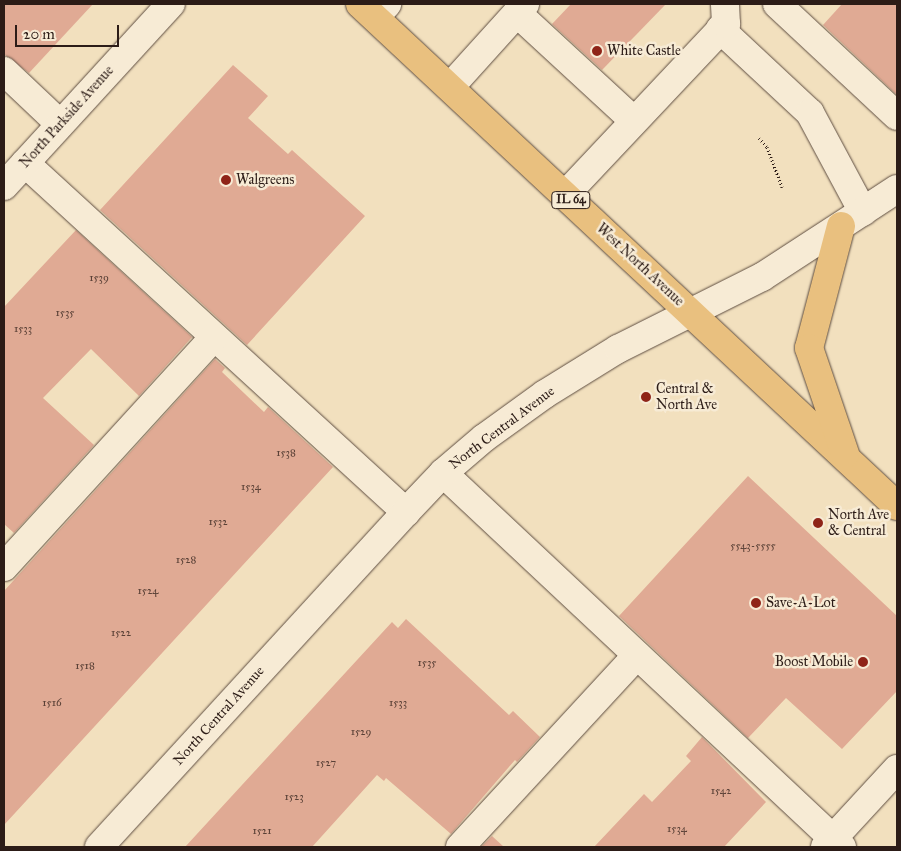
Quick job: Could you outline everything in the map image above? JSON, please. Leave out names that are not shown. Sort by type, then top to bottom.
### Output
[{"type":"main road","name":"West North Avenue","points":[[374,8],[450,88],[897,506]]},
{"type":"main road","points":[[846,458],[809,348],[852,219]]},
{"type":"street","name":"North Parkside Avenue","points":[[4,186],[171,4]]},
{"type":"street","points":[[777,4],[897,116]]},
{"type":"street","points":[[450,88],[521,8],[634,121]]},
{"type":"street","points":[[565,195],[634,121],[724,19],[810,113],[852,219]]},
{"type":"street","points":[[4,71],[60,124]]},
{"type":"street","points":[[25,163],[213,338],[406,512]]},
{"type":"street","name":"North Central Avenue","points":[[99,847],[442,473],[545,394],[618,350],[762,277],[897,189]]},
{"type":"street","points":[[4,567],[213,338]]},
{"type":"street","points":[[442,473],[637,655],[834,844],[897,769]]},
{"type":"street","points":[[460,847],[637,655]]},
{"type":"path","points":[[759,138],[767,148],[782,186]]},
{"type":"building","points":[[4,4],[93,4],[29,73],[4,54]]},
{"type":"building","name":"White Castle","points":[[571,4],[666,4],[602,70],[552,24]]},
{"type":"building","points":[[842,4],[897,4],[897,95],[823,25]]},
{"type":"building","name":"Walgreens","points":[[233,65],[268,96],[248,118],[288,154],[292,150],[365,216],[247,345],[100,210]]},
{"type":"building","points":[[76,230],[192,337],[139,396],[91,349],[43,398],[94,445],[14,533],[4,524],[4,307]]},
{"type":"building","points":[[215,359],[225,368],[222,372],[264,412],[268,407],[333,467],[4,825],[4,591]]},
{"type":"building","points":[[748,476],[897,616],[897,691],[842,749],[786,698],[748,738],[619,616]]},
{"type":"building","points":[[406,619],[509,715],[513,711],[540,737],[517,762],[515,760],[451,834],[386,778],[384,781],[377,775],[312,847],[185,847],[392,622],[398,628]]},
{"type":"building","points":[[702,737],[766,802],[724,847],[594,847],[644,794],[652,802],[691,761],[686,756]]},
{"type":"building","points":[[492,836],[504,847],[481,847]]},
{"type":"place","name":"White Castle","points":[[597,51]]},
{"type":"place","name":"Walgreens","points":[[226,180]]},
{"type":"place","name":"Central & North Ave","points":[[646,397]]},
{"type":"place","name":"North Ave & Central","points":[[818,523]]},
{"type":"place","name":"Save-A-Lot","points":[[756,603]]},
{"type":"place","name":"Boost Mobile","points":[[863,662]]}]
